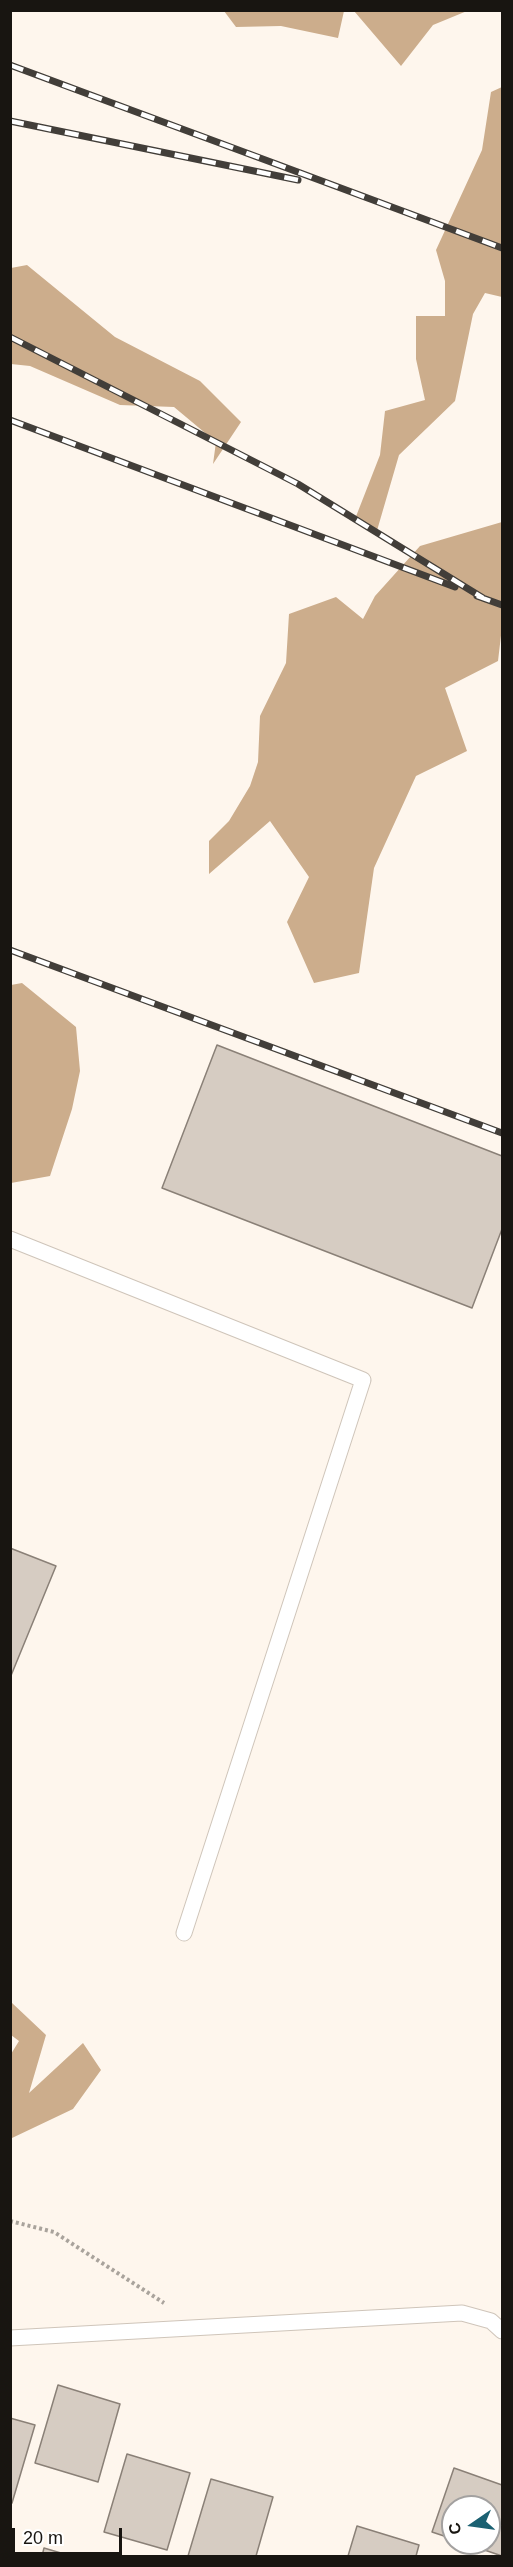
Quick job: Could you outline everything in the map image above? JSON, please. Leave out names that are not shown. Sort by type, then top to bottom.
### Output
[{"type":"lane","points":[[10,1239],[363,1380],[184,1933]]},
{"type":"lane","points":[[10,2338],[462,2313],[491,2321],[502,2331]]},
{"type":"path","points":[[10,2221],[54,2232],[203,2328]]},
{"type":"shaded area","points":[[224,11],[344,11],[338,38],[281,26],[236,27]]},
{"type":"shaded area","points":[[354,11],[467,11],[433,25],[401,66]]},
{"type":"shaded area","points":[[502,87],[502,297],[485,293],[473,314],[455,401],[399,455],[376,534],[355,519],[380,455],[385,411],[425,400],[416,359],[416,316],[445,316],[445,281],[436,250],[482,150],[491,92]]},
{"type":"shaded area","points":[[27,265],[115,337],[200,381],[241,422],[213,464],[216,442],[174,407],[120,405],[30,366],[11,364],[11,268]]},
{"type":"shaded area","points":[[502,522],[502,627],[498,661],[445,688],[467,751],[416,776],[374,868],[359,973],[314,983],[287,922],[309,877],[270,821],[209,874],[209,841],[229,821],[250,786],[258,762],[260,716],[286,663],[289,614],[336,597],[363,619],[375,596],[420,546]]},
{"type":"shaded area","points":[[22,983],[76,1027],[80,1071],[72,1109],[50,1176],[11,1183],[11,985]]},
{"type":"shaded area","points":[[11,2002],[46,2035],[29,2093],[83,2043],[101,2070],[73,2109],[12,2138],[11,2054],[19,2041],[11,2035]]},
{"type":"building","points":[[217,1045],[502,1156],[502,1229],[472,1308],[162,1188]]},
{"type":"building","points":[[10,1548],[56,1566],[10,1678]]},
{"type":"building","points":[[58,2385],[120,2404],[98,2482],[35,2463]]},
{"type":"building","points":[[10,2418],[35,2425],[12,2503],[10,2502]]},
{"type":"building","points":[[127,2454],[190,2473],[167,2550],[104,2532]]},
{"type":"building","points":[[454,2468],[502,2485],[502,2556],[499,2555],[501,2555],[501,2495],[445,2495]]},
{"type":"building","points":[[211,2479],[273,2497],[256,2556],[188,2556]]},
{"type":"building","points":[[441,2506],[441,2535],[432,2532]]},
{"type":"building","points":[[357,2526],[419,2545],[416,2556],[348,2556]]},
{"type":"building","points":[[44,2548],[71,2556],[42,2556]]},
{"type":"railway","points":[[10,65],[502,248]]},
{"type":"railway","points":[[10,121],[298,180]]},
{"type":"railway","points":[[10,337],[298,484],[483,598]]},
{"type":"railway","points":[[10,420],[455,587]]},
{"type":"railway","points":[[477,596],[502,605]]},
{"type":"railway","points":[[10,950],[502,1133]]}]
